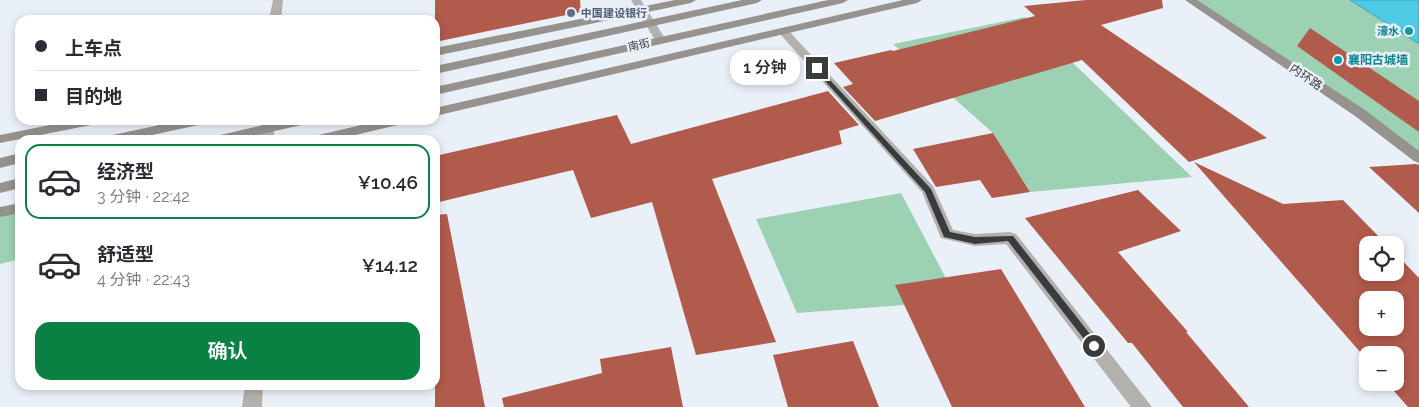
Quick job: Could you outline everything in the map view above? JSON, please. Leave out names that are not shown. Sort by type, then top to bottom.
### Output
[{"type":"street","points":[[276,15],[278,0]]},
{"type":"street","points":[[440,51],[639,5],[691,0]]},
{"type":"street","name":"南街","points":[[440,69],[757,0]]},
{"type":"street","name":"南街","points":[[440,90],[843,0]]},
{"type":"street","points":[[440,111],[918,0]]},
{"type":"street","name":"内环路","points":[[1190,0],[1360,113],[1419,158]]},
{"type":"street","points":[[639,5],[660,40]]},
{"type":"street","points":[[783,31],[928,190],[947,234],[975,240],[1010,238],[1142,407]]},
{"type":"street","points":[[24,135],[72,125]]},
{"type":"street","points":[[132,135],[179,125]]},
{"type":"street","points":[[242,135],[286,125]]},
{"type":"street","points":[[336,135],[380,125]]},
{"type":"street","points":[[0,140],[15,137]]},
{"type":"street","points":[[0,163],[15,159]]},
{"type":"street","points":[[0,188],[15,184]]},
{"type":"street","points":[[0,212],[15,209]]},
{"type":"street","points":[[252,407],[254,390]]},
{"type":"green space","points":[[1190,0],[1350,0],[1419,44],[1419,158]]},
{"type":"green space","points":[[1025,17],[1192,177],[1030,192],[993,133],[893,44]]},
{"type":"green space","points":[[901,193],[958,301],[797,313],[756,219]]},
{"type":"green space","points":[[15,208],[15,260],[0,264],[0,212]]},
{"type":"water","name":"濠水","points":[[1350,0],[1419,0],[1419,44]]},
{"type":"building","points":[[435,0],[580,0],[581,12],[440,41],[440,15],[435,15]]},
{"type":"building","points":[[1086,0],[1162,0],[1163,8],[1101,25],[1267,138],[1189,162],[1082,60],[875,121],[843,87],[853,84],[834,63],[893,51],[1035,16],[1024,6]]},
{"type":"building","name":"襄阳古城墙","points":[[1310,28],[1419,101],[1419,132],[1297,46]]},
{"type":"building","points":[[828,91],[859,125],[839,131],[842,144],[712,179],[776,342],[696,355],[652,202],[591,218],[573,170],[440,202],[440,155],[617,115],[631,144]]},
{"type":"building","points":[[993,133],[1030,192],[992,198],[980,180],[936,187],[913,149]]},
{"type":"building","points":[[1194,162],[1283,204],[1343,200],[1378,236],[1359,236],[1359,281],[1404,281],[1404,262],[1419,278],[1419,407],[1408,407],[1394,391],[1404,391],[1404,346],[1359,346],[1359,351]]},
{"type":"building","points":[[1419,165],[1419,213],[1369,167]]},
{"type":"building","points":[[1138,190],[1181,231],[1118,252],[1188,332],[1186,332],[1249,407],[1183,407],[1132,343],[1128,343],[1025,218]]},
{"type":"building","points":[[447,214],[485,407],[435,407],[435,390],[440,390],[440,215]]},
{"type":"building","points":[[1001,269],[1085,407],[952,407],[895,285]]},
{"type":"building","points":[[853,341],[879,407],[788,407],[773,355]]},
{"type":"building","points":[[671,347],[683,407],[504,407],[502,398],[602,373],[600,359]]},
{"type":"place","name":"中国建设银行","points":[[571,13]]},
{"type":"place","name":"濠水","points":[[1409,31]]},
{"type":"place","name":"襄阳古城墙","points":[[1338,60]]},
{"type":"route","points":[[817,68],[928,190],[947,234],[975,240],[1010,238],[1094,346]]}]
